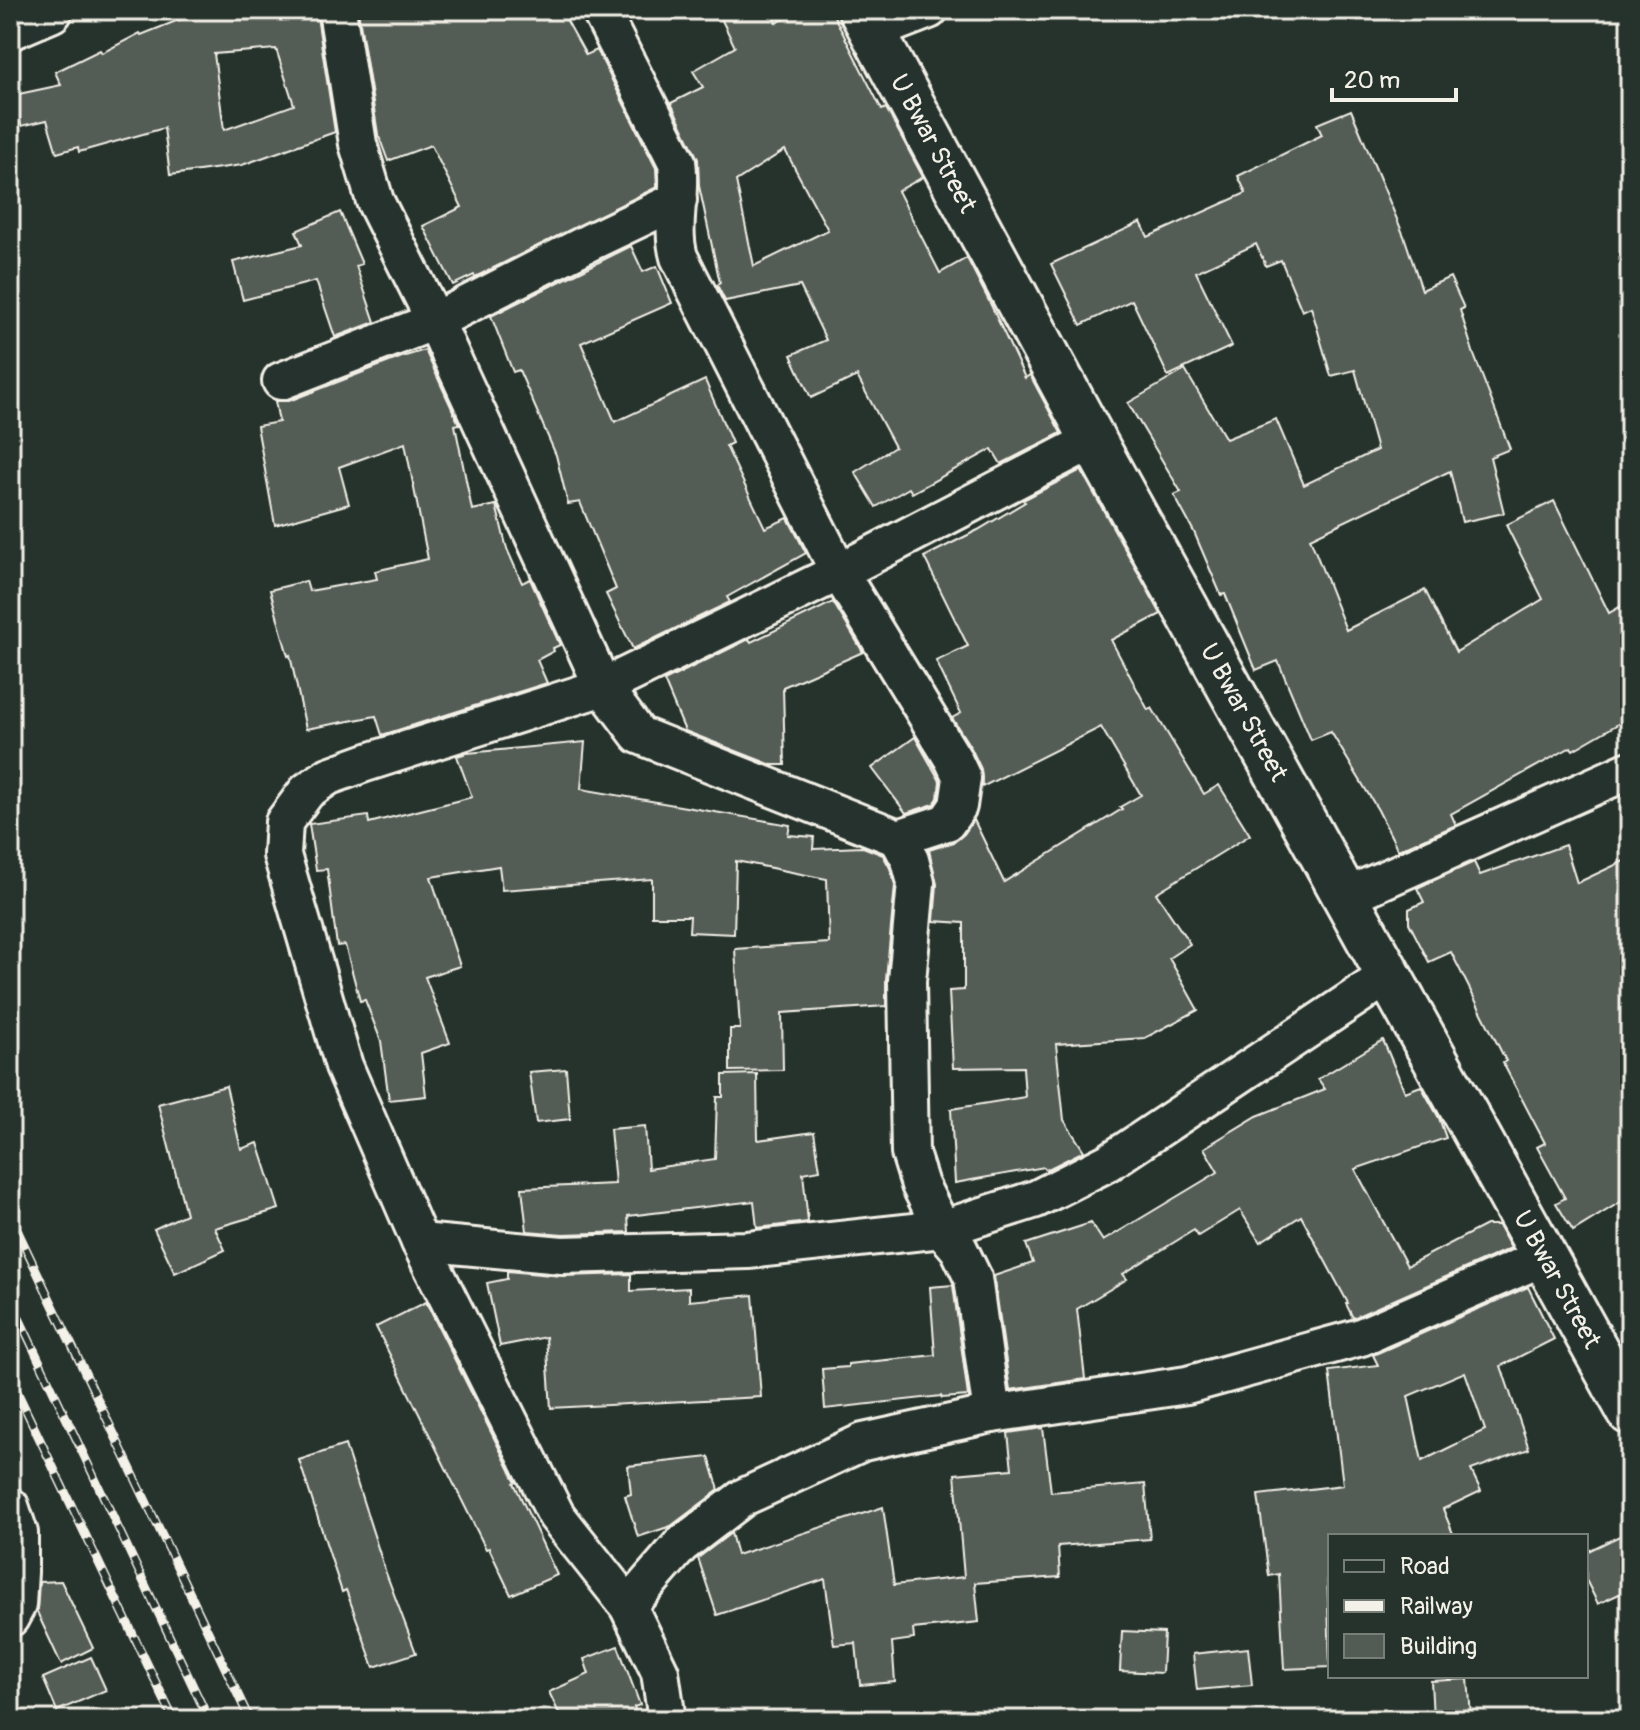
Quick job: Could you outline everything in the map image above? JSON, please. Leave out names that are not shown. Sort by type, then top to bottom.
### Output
[{"type":"street","points":[[10,27],[50,10]]},
{"type":"street","points":[[337,10],[358,144],[375,201],[435,321],[603,687],[639,735],[898,838],[910,860],[916,883],[907,981],[910,1153],[920,1185],[942,1229],[959,1249],[973,1278],[992,1414]]},
{"type":"street","points":[[600,10],[677,162],[680,179],[675,242],[679,257],[839,572],[962,778],[958,806],[947,822],[898,838]]},
{"type":"street","points":[[866,21],[929,10]]},
{"type":"street","name":"U Bwar Street","points":[[866,21],[1093,440],[1630,1412]]},
{"type":"street","points":[[281,381],[435,321],[678,200]]},
{"type":"street","points":[[667,1720],[660,1672],[628,1606],[556,1515],[420,1242],[344,1066],[282,855],[284,822],[307,791],[329,776],[603,687],[839,572],[1093,440]]},
{"type":"street","points":[[1345,897],[1630,770]]},
{"type":"street","points":[[420,1242],[578,1255],[748,1250],[942,1229],[1036,1199],[1109,1162],[1389,975]]},
{"type":"street","points":[[628,1606],[681,1545],[744,1497],[863,1442],[992,1414],[1187,1385],[1361,1337],[1544,1257]]},
{"type":"street","points":[[10,1506],[19,1533],[17,1605],[10,1618]]},
{"type":"building","points":[[204,10],[316,10],[335,132],[242,165],[170,175],[164,128],[79,152],[78,147],[57,153],[47,120],[21,126],[14,95],[61,85],[55,72],[100,50],[102,53]],"holes":[[[276,49],[294,105],[224,130],[214,54]]]},
{"type":"building","points":[[358,10],[561,10],[586,55],[597,50],[656,168],[657,187],[453,285],[423,226],[462,207],[431,145],[388,161],[378,134]]},
{"type":"building","points":[[717,10],[770,10],[776,23],[802,10],[831,10],[882,110],[886,108],[923,177],[898,191],[940,273],[967,258],[1025,378],[1030,375],[1061,433],[1001,464],[992,449],[912,493],[909,488],[876,507],[855,472],[895,447],[857,376],[811,398],[791,355],[826,340],[800,286],[725,301],[717,285],[720,283],[699,186],[698,159],[671,103],[703,87],[693,71],[735,47]],"holes":[[[785,150],[828,230],[754,266],[736,181]]]},
{"type":"building","points":[[1351,110],[1404,236],[1422,290],[1450,277],[1464,308],[1460,310],[1474,355],[1510,449],[1490,457],[1504,513],[1462,522],[1450,471],[1310,538],[1346,630],[1425,590],[1456,652],[1543,599],[1506,525],[1554,501],[1609,613],[1630,601],[1630,717],[1451,814],[1456,825],[1398,850],[1331,732],[1311,740],[1278,661],[1256,670],[1225,594],[1221,595],[1174,495],[1181,492],[1128,403],[1185,370],[1226,439],[1276,419],[1304,485],[1377,450],[1355,370],[1331,376],[1311,307],[1302,311],[1281,260],[1266,266],[1256,244],[1196,272],[1232,346],[1168,376],[1132,300],[1081,325],[1051,264],[1141,222],[1148,237],[1246,193],[1238,176],[1322,135],[1317,124]]},
{"type":"building","points":[[340,212],[362,264],[356,266],[375,322],[335,337],[316,281],[243,300],[233,262],[302,245],[296,231]]},
{"type":"building","points":[[631,246],[643,272],[657,266],[672,303],[581,343],[615,422],[705,380],[732,443],[726,446],[765,528],[788,518],[806,553],[727,597],[730,602],[633,649],[606,594],[616,589],[580,502],[568,504],[556,455],[519,370],[513,372],[491,316]]},
{"type":"building","points":[[425,350],[459,424],[455,425],[472,510],[496,505],[507,549],[522,583],[530,579],[560,645],[537,660],[547,683],[382,735],[376,716],[306,729],[290,655],[270,590],[306,581],[309,591],[377,579],[375,571],[428,559],[405,443],[339,467],[349,504],[275,525],[257,426],[279,422],[275,401],[289,401]]},
{"type":"building","points":[[1081,470],[1161,614],[1111,640],[1148,710],[1152,708],[1204,794],[1219,785],[1250,835],[1156,893],[1190,944],[1169,958],[1198,1010],[1145,1038],[1056,1044],[1064,1120],[1084,1151],[1046,1170],[1044,1167],[955,1183],[951,1109],[1025,1097],[1023,1067],[953,1068],[949,991],[964,990],[964,923],[934,921],[937,884],[929,850],[954,842],[974,820],[1004,882],[1141,795],[1101,727],[982,787],[981,769],[952,718],[961,713],[936,661],[968,646],[924,557],[978,530],[1025,502],[1023,500]]},
{"type":"building","points":[[833,602],[863,652],[783,687],[785,765],[772,765],[685,731],[664,681]]},
{"type":"building","points":[[915,737],[940,781],[938,798],[934,804],[906,813],[872,768]]},
{"type":"building","points":[[585,742],[581,789],[790,825],[788,835],[814,837],[813,849],[863,847],[883,855],[895,885],[886,1006],[782,1013],[783,1070],[730,1071],[730,1029],[740,1029],[735,949],[829,943],[827,879],[736,861],[734,934],[689,932],[690,916],[652,916],[652,879],[502,890],[499,866],[431,877],[460,966],[425,977],[450,1043],[421,1053],[426,1096],[389,1100],[381,1041],[365,1000],[360,1001],[345,945],[337,946],[327,869],[316,870],[309,824],[368,816],[369,823],[472,797],[457,756],[467,753]]},
{"type":"building","points":[[1565,845],[1577,883],[1630,858],[1630,1196],[1573,1231],[1556,1203],[1565,1198],[1537,1147],[1545,1143],[1451,952],[1429,962],[1409,923],[1409,909],[1424,902],[1417,888],[1474,862],[1480,875]]},
{"type":"building","points":[[1383,1040],[1405,1092],[1421,1086],[1446,1138],[1355,1169],[1407,1266],[1486,1225],[1498,1225],[1511,1248],[1353,1318],[1301,1216],[1260,1242],[1240,1210],[1198,1236],[1194,1230],[1123,1274],[1127,1279],[1077,1309],[1085,1379],[1010,1390],[994,1276],[1033,1263],[1026,1244],[1091,1223],[1103,1241],[1218,1172],[1204,1148],[1257,1116],[1325,1089],[1318,1079]]},
{"type":"building","points":[[566,1069],[570,1119],[536,1123],[529,1072]]},
{"type":"building","points":[[757,1074],[758,1140],[814,1132],[820,1170],[803,1173],[808,1222],[757,1228],[754,1201],[628,1216],[629,1232],[563,1234],[527,1231],[522,1188],[615,1184],[610,1129],[645,1126],[648,1169],[715,1159],[717,1097],[723,1097],[723,1075]]},
{"type":"building","points":[[226,1086],[241,1149],[258,1143],[279,1209],[215,1228],[225,1250],[175,1273],[154,1229],[186,1214],[158,1104]]},
{"type":"building","points":[[507,1271],[562,1276],[631,1274],[631,1291],[689,1288],[689,1301],[753,1295],[761,1397],[551,1408],[546,1337],[500,1346],[487,1283],[507,1279]]},
{"type":"building","points":[[953,1285],[968,1396],[941,1396],[825,1409],[822,1369],[935,1355],[930,1287]]},
{"type":"building","points":[[1528,1287],[1554,1339],[1501,1366],[1529,1449],[1471,1470],[1481,1491],[1443,1509],[1453,1534],[1326,1536],[1328,1667],[1284,1669],[1279,1574],[1269,1576],[1258,1495],[1343,1485],[1329,1371],[1378,1365],[1373,1355]],"holes":[[[1465,1372],[1485,1430],[1422,1461],[1408,1396]]]},
{"type":"building","points":[[426,1302],[516,1482],[557,1575],[511,1595],[376,1327]]},
{"type":"building","points":[[1043,1428],[1051,1492],[1145,1484],[1150,1539],[1058,1546],[1060,1577],[975,1583],[979,1622],[913,1629],[914,1639],[892,1642],[895,1682],[860,1685],[856,1643],[834,1645],[825,1579],[717,1615],[698,1558],[731,1533],[737,1555],[883,1507],[894,1585],[964,1577],[955,1474],[1012,1469],[1008,1433]]},
{"type":"building","points":[[345,1445],[386,1573],[416,1653],[374,1667],[346,1590],[342,1592],[299,1460]]},
{"type":"building","points":[[709,1457],[719,1490],[671,1526],[638,1537],[625,1496],[631,1494],[628,1466]]},
{"type":"building","points":[[1630,1531],[1630,1589],[1598,1604],[1588,1584],[1588,1551]]},
{"type":"building","points":[[61,1581],[93,1648],[61,1664],[37,1612],[39,1582]]},
{"type":"building","points":[[1122,1631],[1164,1633],[1162,1673],[1120,1671]]},
{"type":"building","points":[[618,1646],[640,1705],[634,1707],[638,1720],[562,1720],[549,1692],[589,1674],[584,1659]]},
{"type":"building","points":[[1248,1648],[1252,1685],[1197,1690],[1193,1654]]},
{"type":"building","points":[[91,1657],[106,1690],[57,1711],[43,1678]]},
{"type":"building","points":[[1468,1679],[1471,1716],[1433,1718],[1431,1681]]},
{"type":"railway","points":[[10,1215],[250,1720]]},
{"type":"railway","points":[[10,1299],[209,1720]]},
{"type":"railway","points":[[10,1377],[174,1720]]}]
